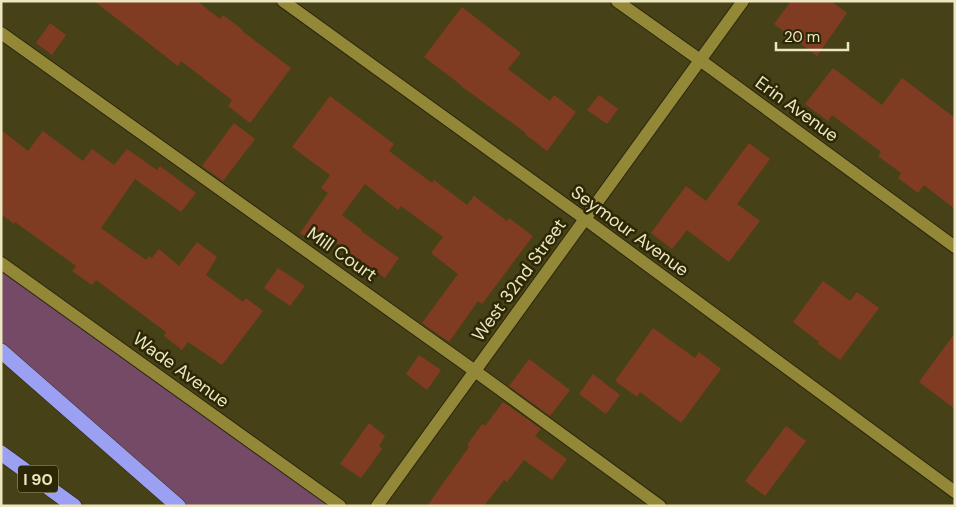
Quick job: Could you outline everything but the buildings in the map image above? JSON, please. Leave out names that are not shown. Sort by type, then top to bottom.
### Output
[{"type":"highway","points":[[1,350],[178,506]]},
{"type":"highway","name":"I 90","points":[[1,453],[74,506]]},
{"type":"street","name":"Seymour Avenue","points":[[283,1],[585,219],[955,492]]},
{"type":"street","name":"Erin Avenue","points":[[617,1],[955,247]]},
{"type":"street","name":"West 32nd Street","points":[[377,506],[743,1]]},
{"type":"street","name":"Mill Court","points":[[1,33],[475,371],[660,506]]},
{"type":"street","name":"Wade Avenue","points":[[1,263],[340,506]]},
{"type":"shaded area","points":[[1,263],[340,506],[178,506],[1,351]]}]
